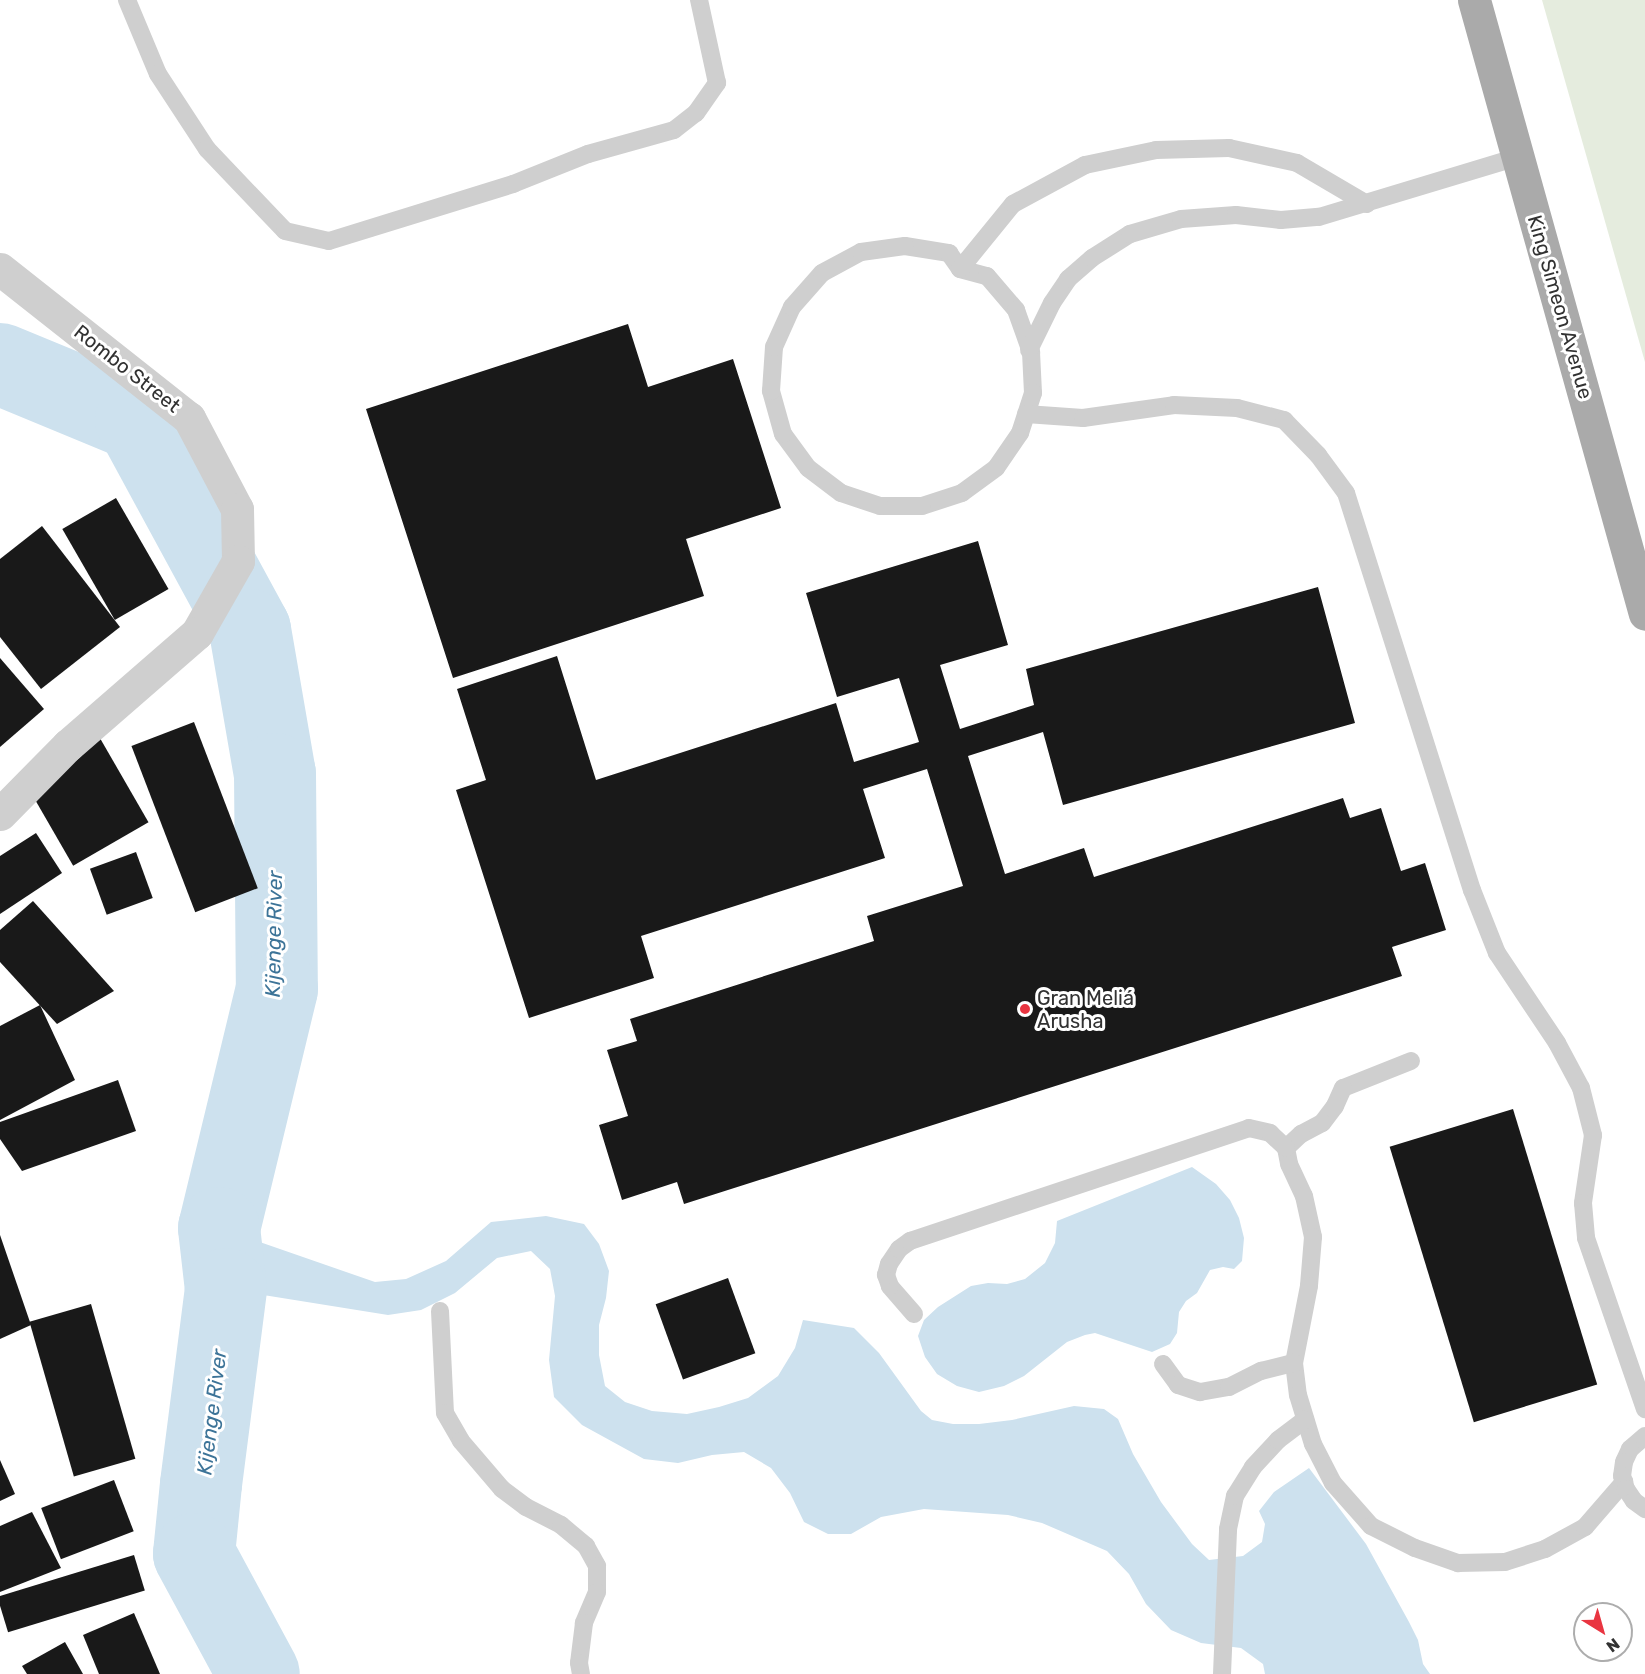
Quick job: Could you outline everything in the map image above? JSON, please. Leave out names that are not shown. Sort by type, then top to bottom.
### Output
[{"type":"main road","name":"King Simeon Avenue","points":[[1474,0],[1645,614]]},
{"type":"street","name":"Rombo Street","points":[[0,268],[189,418],[237,508],[238,561],[197,633],[68,745],[0,814]]},
{"type":"lane","points":[[127,0],[158,74],[207,149],[285,231],[329,241],[513,184],[588,154],[674,130],[696,113],[717,83],[699,0]]},
{"type":"lane","points":[[960,269],[1013,204],[1085,165],[1156,150],[1229,148],[1296,163],[1367,204]]},
{"type":"lane","points":[[1029,350],[1052,303],[1068,279],[1092,258],[1130,234],[1180,219],[1236,215],[1281,220],[1319,217],[1518,158]]},
{"type":"lane","points":[[905,246],[949,254],[960,269],[987,276],[1016,310],[1029,350],[1032,393],[1020,434],[996,468],[962,493],[922,506],[880,506],[841,493],[808,468],[783,434],[771,391],[774,347],[792,307],[822,273],[861,252],[905,246]]},
{"type":"lane","points":[[1026,414],[1083,418],[1174,405],[1237,408],[1284,420],[1318,455],[1347,493],[1472,890],[1497,953],[1551,1034],[1581,1088],[1593,1135],[1583,1203],[1586,1238],[1645,1409]]},
{"type":"lane","points":[[1286,1148],[1301,1134],[1322,1123],[1335,1106],[1343,1088],[1411,1061]]},
{"type":"lane","points":[[914,1314],[890,1287],[886,1275],[888,1264],[899,1249],[910,1240],[1249,1128],[1269,1133],[1286,1148],[1289,1164],[1304,1196],[1313,1237],[1310,1286],[1294,1363],[1298,1395],[1313,1444],[1333,1483],[1371,1526],[1415,1548],[1458,1563],[1505,1562],[1545,1549],[1585,1527],[1624,1482]]},
{"type":"lane","points":[[440,1311],[445,1413],[461,1441],[502,1489],[526,1507],[561,1525],[586,1546],[597,1566],[597,1592],[584,1623],[579,1663],[581,1674]]},
{"type":"lane","points":[[1163,1364],[1178,1385],[1200,1392],[1229,1387],[1261,1371],[1294,1363]]},
{"type":"lane","points":[[1222,1673],[1228,1529],[1235,1496],[1253,1467],[1278,1440],[1305,1420]]},
{"type":"lane","points":[[1645,1436],[1629,1449],[1624,1462],[1624,1482],[1634,1501],[1645,1509]]},
{"type":"shaded area","points":[[1542,0],[1645,0],[1645,362]]},
{"type":"water","points":[[1192,1167],[1216,1184],[1230,1200],[1239,1218],[1244,1238],[1242,1261],[1234,1269],[1223,1267],[1210,1270],[1197,1293],[1186,1301],[1179,1312],[1177,1333],[1170,1344],[1152,1352],[1095,1333],[1085,1335],[1067,1342],[1024,1376],[1004,1386],[979,1392],[957,1386],[937,1374],[925,1357],[918,1336],[924,1320],[938,1307],[971,1286],[988,1283],[1007,1284],[1025,1279],[1045,1263],[1055,1243],[1057,1221]]},
{"type":"water","points":[[546,1216],[584,1224],[599,1244],[609,1271],[606,1298],[599,1325],[599,1355],[605,1386],[625,1402],[652,1411],[687,1414],[748,1398],[778,1376],[795,1348],[803,1320],[854,1328],[879,1353],[921,1411],[932,1420],[953,1424],[979,1424],[1012,1420],[1074,1406],[1104,1409],[1118,1419],[1133,1454],[1161,1502],[1192,1544],[1209,1560],[1243,1556],[1262,1542],[1265,1524],[1259,1511],[1274,1492],[1309,1468],[1366,1544],[1418,1640],[1423,1664],[1430,1674],[1265,1674],[1263,1664],[1241,1648],[1201,1643],[1171,1630],[1146,1604],[1129,1574],[1107,1551],[1042,1523],[1008,1515],[924,1509],[881,1517],[851,1534],[828,1534],[804,1522],[790,1493],[771,1468],[744,1452],[712,1455],[678,1463],[644,1459],[582,1425],[554,1397],[549,1360],[555,1296],[550,1269],[531,1251],[497,1258],[455,1293],[421,1310],[388,1315],[226,1289],[219,1228],[375,1282],[406,1279],[446,1261],[491,1222]]},
{"type":"building","points":[[628,324],[648,387],[733,359],[781,508],[686,539],[704,596],[453,678],[366,409]]},
{"type":"building","points":[[116,498],[169,589],[115,620],[62,529]]},
{"type":"building","points":[[42,526],[120,627],[41,689],[0,637],[0,559]]},
{"type":"building","points":[[978,541],[1008,645],[940,665],[960,729],[1034,705],[1026,669],[1318,587],[1355,723],[1063,805],[1043,732],[968,756],[1005,874],[1084,848],[1094,877],[1343,798],[1350,818],[1381,808],[1401,871],[1425,863],[1446,930],[1392,947],[1402,976],[684,1204],[677,1182],[622,1200],[599,1125],[628,1116],[607,1050],[637,1041],[630,1019],[874,941],[867,916],[963,886],[927,769],[863,789],[885,858],[641,936],[654,978],[529,1018],[456,790],[486,780],[457,689],[557,656],[596,780],[836,703],[854,762],[919,742],[899,678],[837,697],[806,593]]},
{"type":"building","points":[[0,658],[44,709],[0,747]]},
{"type":"building","points":[[194,722],[258,888],[195,912],[131,746]]},
{"type":"building","points":[[97,733],[148,822],[73,866],[22,776]]},
{"type":"building","points":[[36,833],[62,873],[0,914],[0,856]]},
{"type":"building","points":[[136,852],[153,898],[107,915],[90,869]]},
{"type":"building","points":[[33,901],[114,991],[57,1024],[0,962],[0,930]]},
{"type":"building","points":[[40,1005],[75,1080],[0,1120],[0,1026]]},
{"type":"building","points":[[118,1080],[136,1131],[22,1171],[0,1139],[0,1122]]},
{"type":"building","points":[[1513,1109],[1597,1384],[1474,1422],[1390,1147]]},
{"type":"building","points":[[0,1235],[31,1325],[0,1339]]},
{"type":"building","points":[[728,1278],[755,1353],[683,1380],[656,1304]]},
{"type":"building","points":[[91,1304],[135,1459],[74,1476],[29,1322]]},
{"type":"building","points":[[0,1460],[15,1494],[0,1501]]},
{"type":"building","points":[[114,1480],[134,1531],[61,1559],[41,1508]]},
{"type":"building","points":[[32,1512],[61,1568],[0,1592],[0,1526]]},
{"type":"building","points":[[134,1555],[145,1590],[8,1632],[0,1606],[0,1596]]},
{"type":"building","points":[[134,1613],[160,1674],[99,1674],[83,1635]]},
{"type":"building","points":[[65,1642],[83,1674],[27,1674],[22,1666]]},
{"type":"waterway","name":"Kijenge River","points":[[0,364],[136,420],[250,630],[275,774],[277,989],[219,1228],[226,1289],[194,1554],[259,1674]]},
{"type":"place","name":"Gran Meliá Arusha","points":[[1025,1009]]}]
